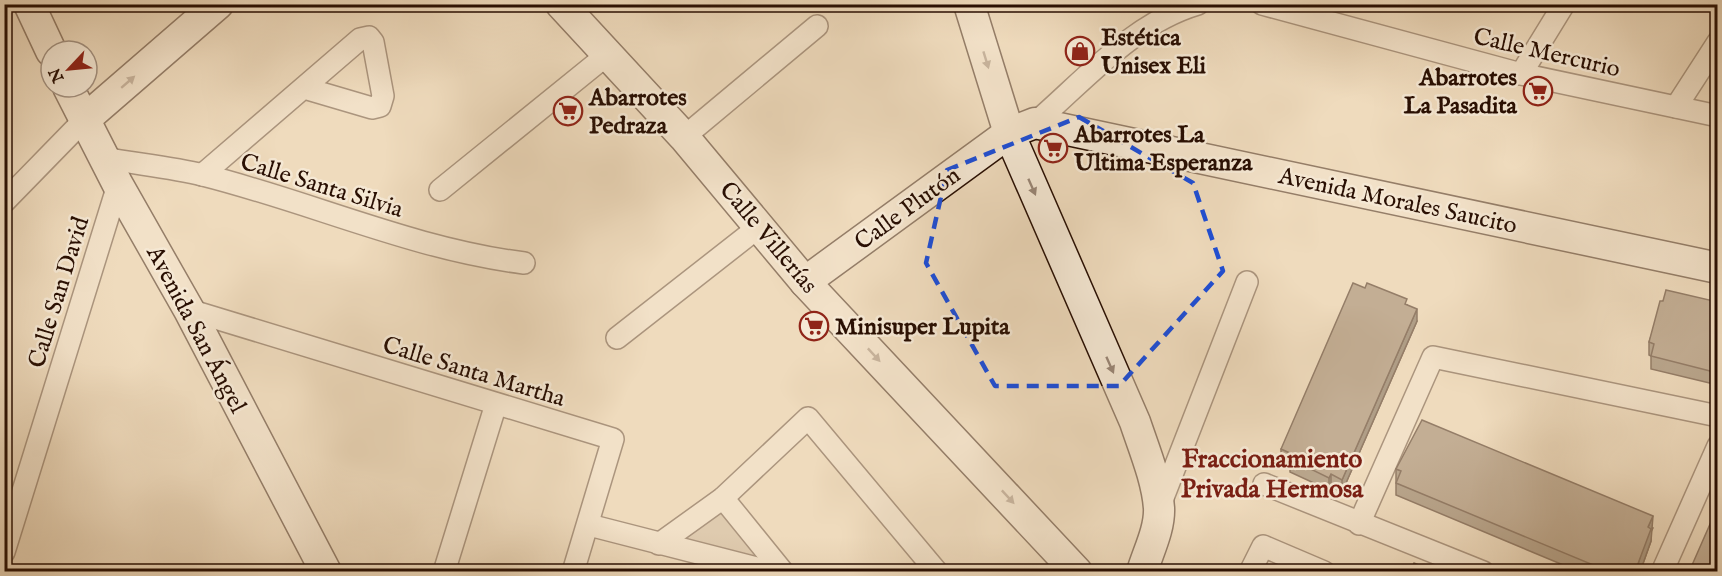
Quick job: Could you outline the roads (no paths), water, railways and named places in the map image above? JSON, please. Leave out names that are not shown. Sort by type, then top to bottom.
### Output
[{"type":"street","points":[[29,4],[45,39]]},
{"type":"street","points":[[4,202],[84,120],[218,4]]},
{"type":"street","name":"Calle Villerías","points":[[561,4],[684,136],[805,282],[1077,572]]},
{"type":"street","points":[[969,4],[1022,128],[1135,422],[1159,508]]},
{"type":"street","points":[[1022,128],[1141,31],[1163,17],[1198,4]]},
{"type":"street","name":"Calle Mercurio","points":[[1262,4],[1521,74],[1718,116]]},
{"type":"street","points":[[1521,74],[1564,4]]},
{"type":"street","points":[[684,136],[817,26]]},
{"type":"street","points":[[1676,107],[1718,42]]},
{"type":"street","points":[[440,190],[608,54]]},
{"type":"street","points":[[202,175],[304,88]]},
{"type":"street","name":"Avenida San Ángel","points":[[74,99],[118,185],[189,310],[326,572]]},
{"type":"street","name":"Avenida Morales Saucito","points":[[1022,128],[1718,268]]},
{"type":"street","name":"Calle Plutón","points":[[805,282],[1022,128]]},
{"type":"street","name":"Calle Santa Silvia","points":[[104,158],[202,175],[382,231],[481,257],[524,263]]},
{"type":"street","name":"Calle San David","points":[[4,552],[118,185]]},
{"type":"street","points":[[617,338],[759,226]]},
{"type":"street","points":[[1142,572],[1155,532],[1159,508],[1247,282]]},
{"type":"street","name":"Calle Santa Martha","points":[[189,310],[613,439],[573,572]]},
{"type":"street","points":[[1359,524],[1433,357],[1718,416]]},
{"type":"street","points":[[444,572],[496,404]]},
{"type":"street","points":[[659,544],[723,498],[808,418],[937,572]]},
{"type":"street","points":[[1662,572],[1718,447]]},
{"type":"street","points":[[1264,483],[1359,524],[1483,572]]},
{"type":"street","points":[[723,498],[783,572]]},
{"type":"street","points":[[589,525],[772,572]]},
{"type":"street","points":[[1250,572],[1263,546],[1298,566],[1324,572]]},
{"type":"place","name":"Estética Unisex Eli","points":[[1080,51]]},
{"type":"place","name":"Abarrotes La Pasadita","points":[[1538,91]]},
{"type":"place","name":"Abarrotes Pedraza","points":[[568,111]]},
{"type":"place","name":"Abarrotes La Ultima Esperanza","points":[[1053,148]]},
{"type":"place","name":"Minisuper Lupita","points":[[814,326]]},
{"type":"district","name":"Fraccionamiento Privada Hermosa","points":[[1272,472]]}]
